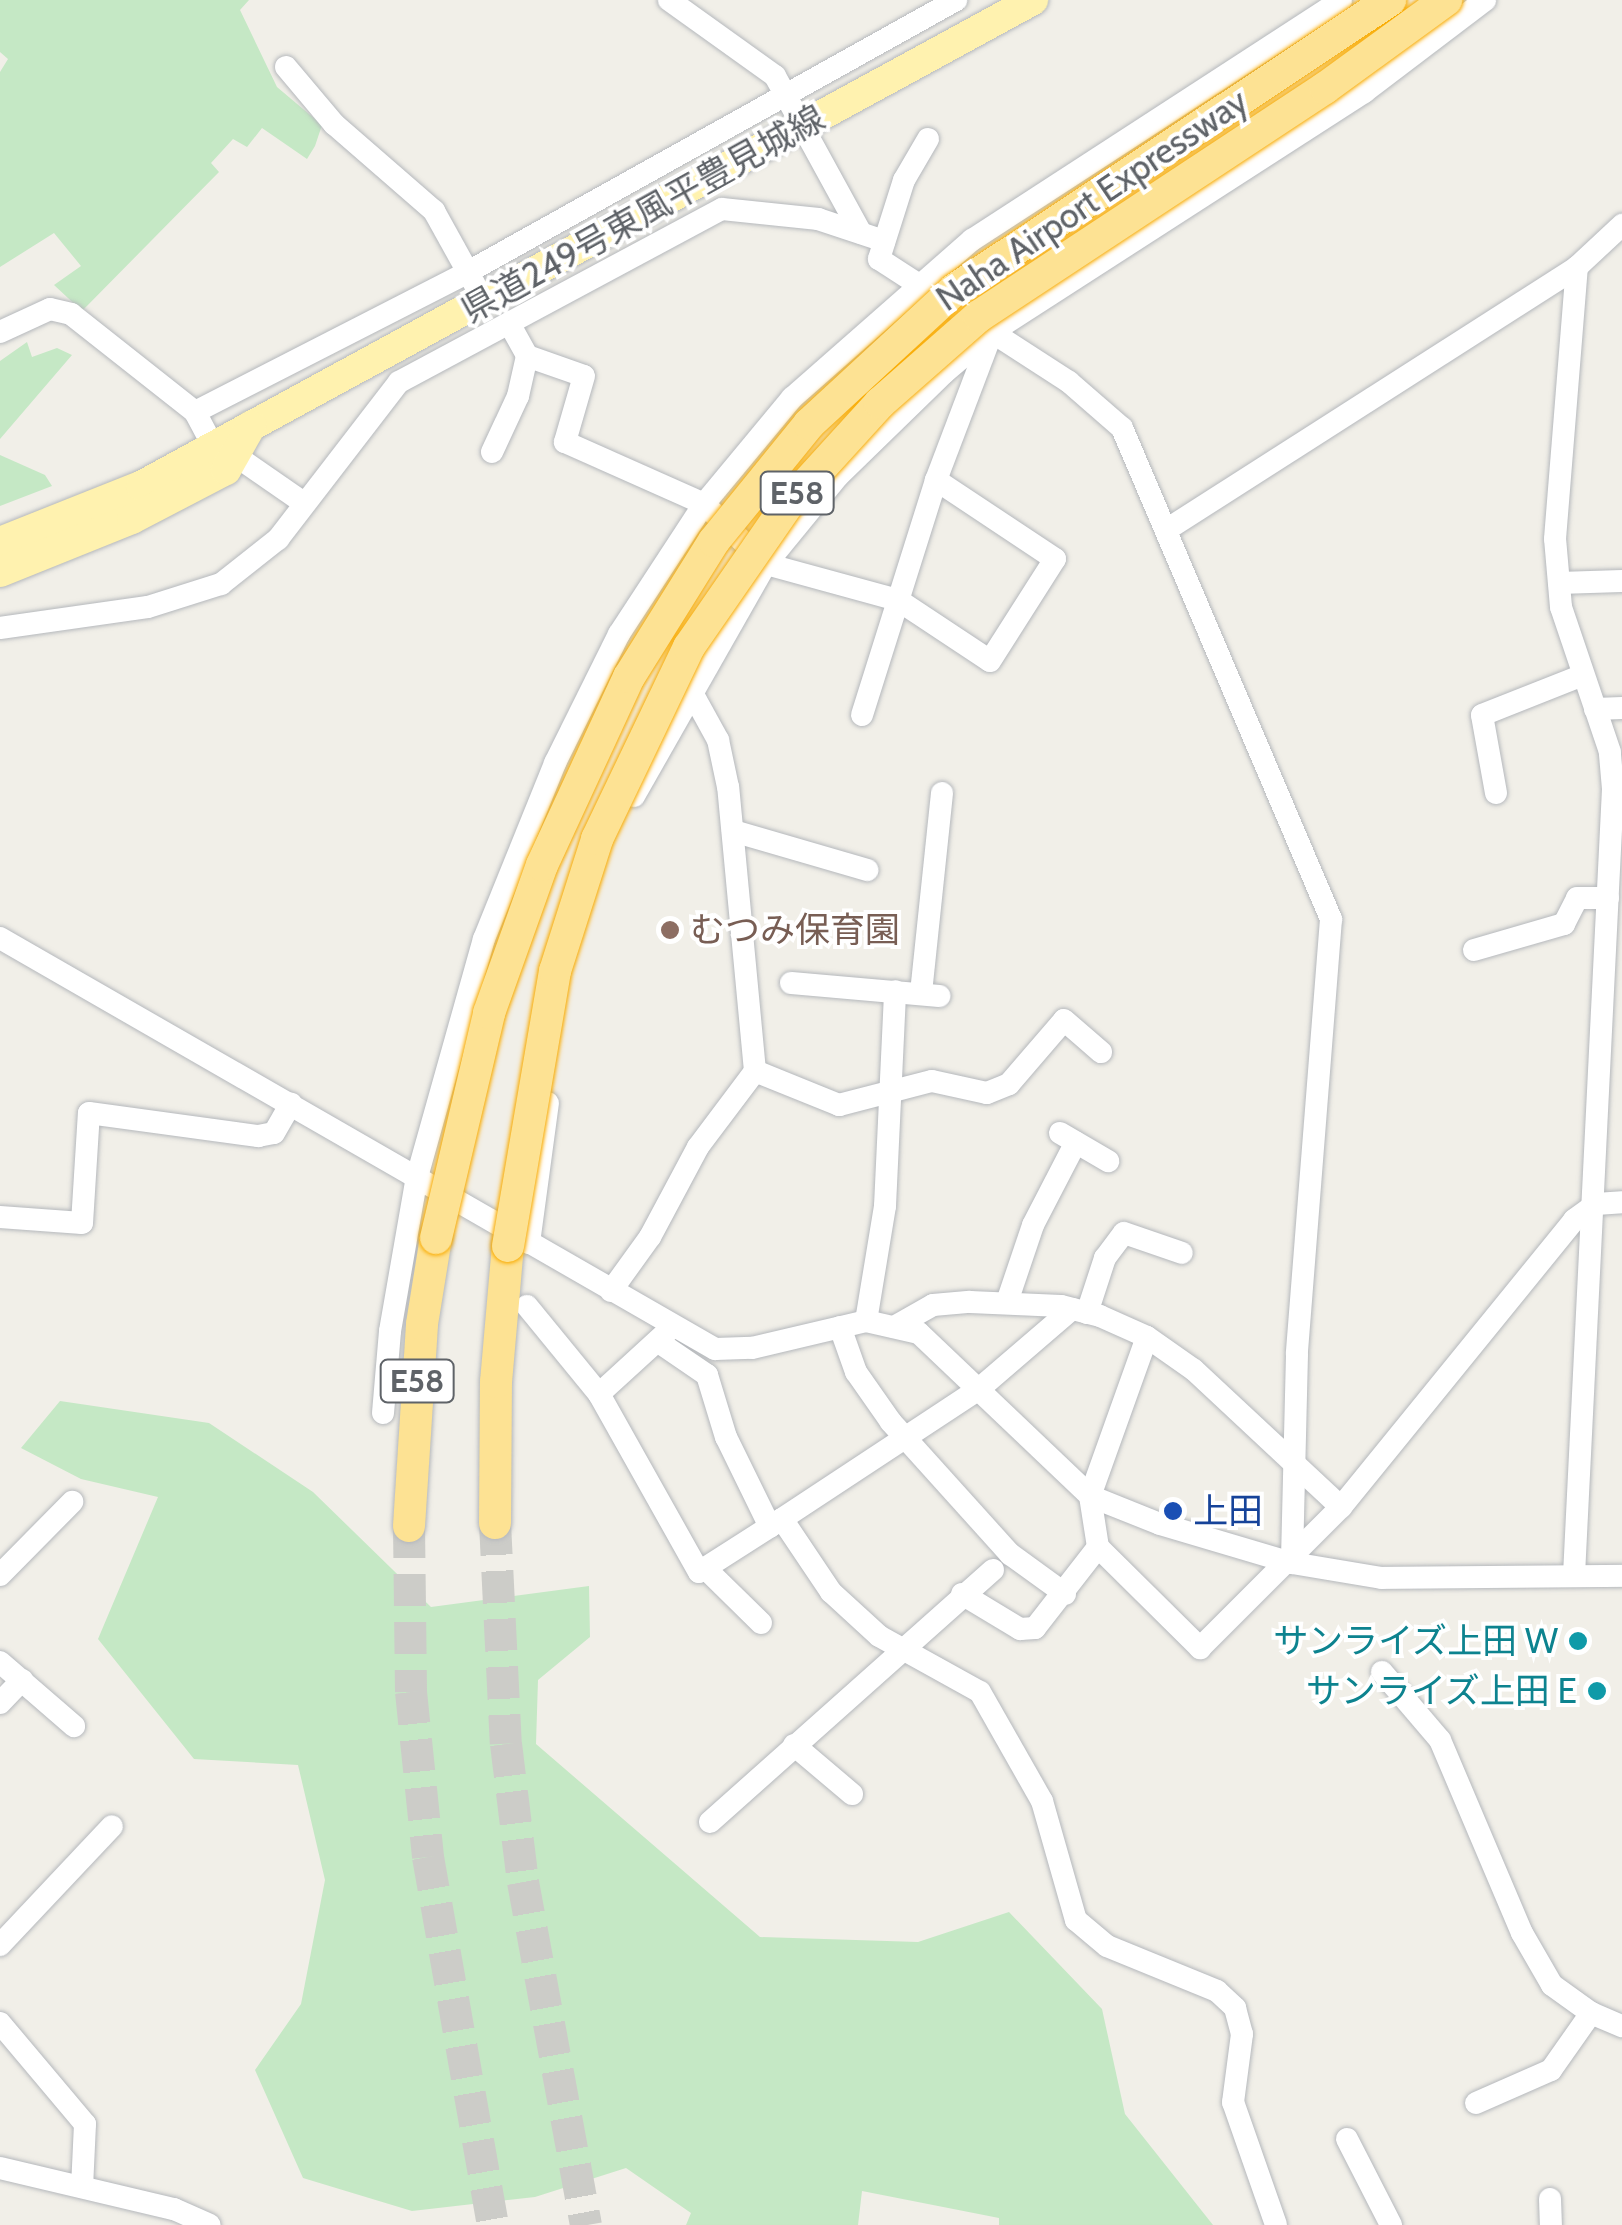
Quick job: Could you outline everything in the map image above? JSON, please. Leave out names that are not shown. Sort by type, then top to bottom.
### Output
[{"type":"highway","name":"Naha Airport Expressway","points":[[409,1526],[422,1324],[436,1238],[484,1031],[542,865],[629,677],[726,526],[821,412],[954,290],[1080,200],[1390,0]]},
{"type":"highway","name":"Naha Airport Expressway","points":[[496,1523],[496,1382],[519,1244],[555,972],[597,839],[688,647],[768,531],[880,402],[979,316],[1325,88],[1446,0]]},
{"type":"main road","name":"県道249号東風平豊見城線","points":[[0,572],[132,519],[226,470],[224,451],[251,426],[485,302],[1033,0]]},
{"type":"main road","points":[[0,542],[224,451]]},
{"type":"street","points":[[670,0],[775,76],[807,124],[861,233]]},
{"type":"street","points":[[194,412],[468,272],[956,0]]},
{"type":"street","points":[[383,1413],[390,1331],[417,1177],[484,939],[555,763],[619,634],[704,504],[792,398],[916,284],[972,240],[1341,0]]},
{"type":"street","points":[[519,1244],[574,930],[596,871],[690,689],[766,564],[838,476],[992,332],[1364,92],[1485,0]]},
{"type":"street","points":[[286,67],[334,124],[434,211],[485,302]]},
{"type":"street","points":[[928,139],[904,180],[879,259],[992,332],[1122,428],[1331,919],[1297,1354],[1292,1562]]},
{"type":"street","points":[[0,628],[148,608],[220,584],[278,539],[399,382],[722,209],[766,210],[884,240]]},
{"type":"street","points":[[1166,530],[1577,267],[1622,225]]},
{"type":"street","points":[[1574,1576],[1572,1522],[1596,1204],[1613,790],[1610,752],[1583,675],[1559,583],[1554,539],[1577,267]]},
{"type":"street","points":[[0,332],[50,309],[71,314],[194,412],[224,451],[304,503]]},
{"type":"street","points":[[508,323],[527,356],[584,376],[565,442],[704,504],[766,564],[898,600],[990,661],[1055,559],[936,480]]},
{"type":"street","points":[[862,714],[936,480],[992,332]]},
{"type":"street","points":[[492,452],[518,396],[527,356]]},
{"type":"street","points":[[1559,583],[1622,581]]},
{"type":"street","points":[[1496,793],[1482,715],[1583,675]]},
{"type":"street","points":[[611,1290],[650,1237],[698,1147],[756,1071],[733,832],[718,740],[690,689]]},
{"type":"street","points":[[1595,710],[1622,708]]},
{"type":"street","points":[[791,983],[930,994],[942,793]]},
{"type":"street","points":[[733,832],[868,870]]},
{"type":"street","points":[[1474,950],[1564,924],[1577,898],[1608,898]]},
{"type":"street","points":[[0,938],[292,1103],[417,1177],[519,1244],[611,1290],[666,1334],[707,1375],[726,1436],[776,1523],[831,1592],[907,1654],[980,1692],[1042,1801],[1076,1920],[1107,1946],[1217,1991],[1235,2008],[1242,2034],[1233,2102],[1276,2225]]},
{"type":"street","points":[[866,1321],[884,1206],[895,991]]},
{"type":"street","points":[[756,1071],[839,1105],[932,1082],[987,1093],[1010,1084],[1064,1020],[1101,1052]]},
{"type":"street","points":[[0,1217],[82,1223],[90,1113],[258,1136],[274,1133],[292,1103]]},
{"type":"street","points":[[1007,1302],[1032,1226],[1068,1138],[1108,1161]]},
{"type":"street","points":[[1146,1336],[1090,1496],[1098,1547],[1200,1648],[1292,1562],[1341,1507],[1574,1220],[1596,1204],[1622,1202]]},
{"type":"street","points":[[527,1306],[599,1394],[699,1572],[910,1438],[1080,1311],[1106,1258],[1124,1232],[1182,1253]]},
{"type":"street","points":[[894,1327],[933,1306],[1007,1302],[1080,1311],[1146,1336],[1194,1370],[1341,1507]]},
{"type":"street","points":[[666,1334],[715,1349],[752,1348],[866,1321],[919,1333],[1090,1496],[1292,1562],[1430,1581],[1622,1576]]},
{"type":"street","points":[[840,1328],[856,1372],[890,1422],[910,1438],[1010,1554],[1064,1594]]},
{"type":"street","points":[[599,1394],[666,1334]]},
{"type":"street","points":[[0,1575],[72,1502]]},
{"type":"street","points":[[962,1594],[1020,1629],[1034,1628],[1098,1547]]},
{"type":"street","points":[[706,1568],[761,1623]]},
{"type":"street","points":[[710,1822],[794,1744],[907,1654],[962,1594],[993,1570]]},
{"type":"street","points":[[0,1662],[74,1726]]},
{"type":"street","points":[[1382,1672],[1440,1740],[1522,1933],[1552,1984],[1591,2014],[1622,2026]]},
{"type":"street","points":[[0,1703],[22,1680]]},
{"type":"street","points":[[794,1744],[852,1794]]},
{"type":"street","points":[[0,1946],[112,1826]]},
{"type":"street","points":[[1476,2103],[1550,2070],[1591,2014]]},
{"type":"street","points":[[0,2023],[85,2124],[82,2187]]},
{"type":"street","points":[[1346,2139],[1392,2225]]},
{"type":"street","points":[[0,2168],[82,2187],[210,2225]]},
{"type":"street","points":[[1550,2199],[1551,2225]]},
{"type":"green space","points":[[0,0],[249,0],[240,10],[277,87],[322,125],[315,146],[307,159],[262,128],[247,147],[233,139],[211,163],[219,172],[82,311],[54,285],[81,266],[54,233],[0,267],[0,72],[8,59],[0,52]]},
{"type":"green space","points":[[27,342],[32,357],[57,348],[72,355],[0,439],[0,361]]},
{"type":"green space","points":[[0,455],[45,475],[52,486],[0,506]]},
{"type":"green space","points":[[60,1401],[209,1423],[313,1492],[431,1607],[589,1586],[590,1637],[538,1680],[536,1744],[760,1937],[918,1942],[1009,1912],[1102,2009],[1125,2114],[1213,2225],[999,2225],[999,2218],[862,2191],[858,2225],[686,2225],[691,2213],[626,2168],[535,2197],[412,2211],[303,2178],[255,2070],[301,2004],[325,1880],[298,1765],[194,1759],[98,1639],[158,1497],[81,1479],[21,1448]]},
{"type":"tunnel","points":[[495,1523],[506,1744],[523,1882],[586,2225]]},
{"type":"tunnel","points":[[409,1526],[411,1692],[428,1857],[493,2225]]},
{"type":"place","name":"むつみ保育園","points":[[670,930]]},
{"type":"place","name":"上田","points":[[1173,1511]]},
{"type":"place","name":"サンライズ上田 W","points":[[1578,1641]]},
{"type":"place","name":"サンライズ上田 E","points":[[1597,1691]]}]
